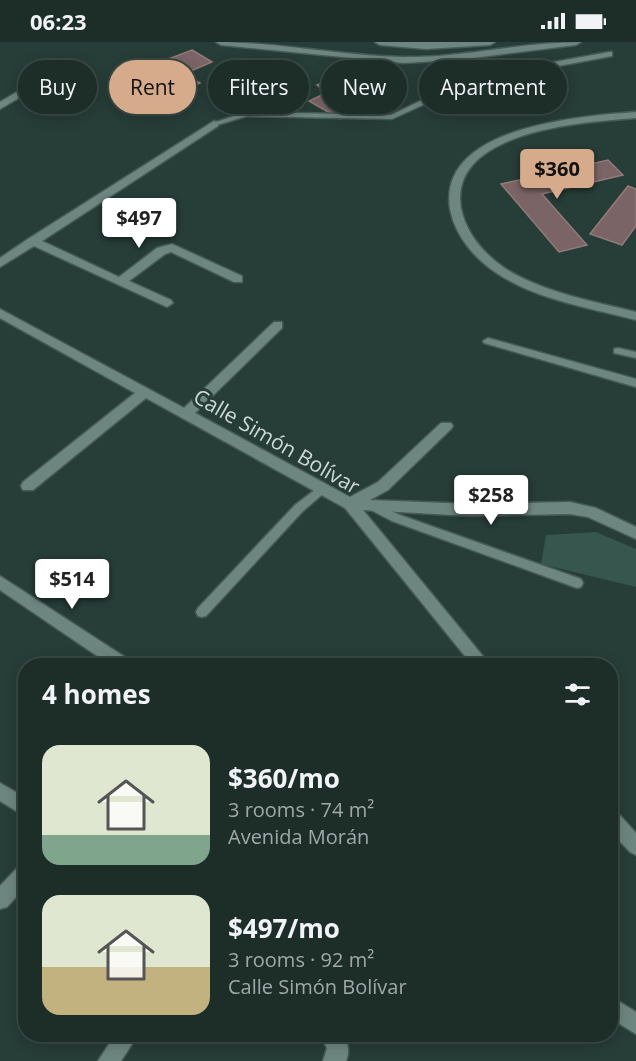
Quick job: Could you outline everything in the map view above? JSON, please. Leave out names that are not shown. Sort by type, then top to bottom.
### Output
[{"type":"street","points":[[221,42],[387,59],[457,57],[517,46],[576,42]]},
{"type":"street","points":[[380,42],[426,46],[490,42]]},
{"type":"street","points":[[540,42],[563,43]]},
{"type":"street","points":[[0,106],[18,95]]},
{"type":"street","points":[[636,115],[563,123],[495,143],[467,165],[459,176],[455,188],[457,218],[487,261],[508,274],[558,295],[636,316]]},
{"type":"street","points":[[0,263],[214,124]]},
{"type":"street","points":[[32,241],[167,303]]},
{"type":"street","points":[[120,282],[161,251],[172,248],[238,279]]},
{"type":"street","name":"Calle Simón Bolívar","points":[[0,313],[320,490],[350,504],[476,658]]},
{"type":"street","points":[[185,415],[278,325]]},
{"type":"street","points":[[28,486],[145,392]]},
{"type":"street","points":[[350,504],[383,486],[446,426]]},
{"type":"street","points":[[350,504],[471,510],[570,508],[591,512],[636,533]]},
{"type":"street","points":[[0,582],[113,658]]},
{"type":"street","points":[[0,790],[18,803]]},
{"type":"street","points":[[618,826],[636,846]]},
{"type":"street","points":[[0,900],[18,883]]},
{"type":"street","points":[[618,1012],[636,1024]]},
{"type":"street","points":[[108,1061],[123,1042]]},
{"type":"lane","points":[[214,124],[246,114],[392,117],[471,80],[609,54]]},
{"type":"lane","points":[[488,341],[636,383]]},
{"type":"lane","points":[[618,351],[636,355]]},
{"type":"lane","points":[[202,612],[299,508],[320,490]]},
{"type":"lane","points":[[375,507],[396,518],[577,583]]},
{"type":"green space","points":[[596,532],[636,549],[636,587],[541,564],[546,535]]},
{"type":"building","points":[[192,50],[209,60],[208,64],[196,69],[196,60],[166,60]]},
{"type":"building","points":[[321,95],[321,108],[309,101]]},
{"type":"building","points":[[331,114],[350,114],[340,119]]},
{"type":"building","points":[[608,160],[623,175],[542,194],[587,245],[559,252],[501,184]]},
{"type":"building","points":[[628,186],[636,189],[636,226],[622,245],[590,234]]}]
